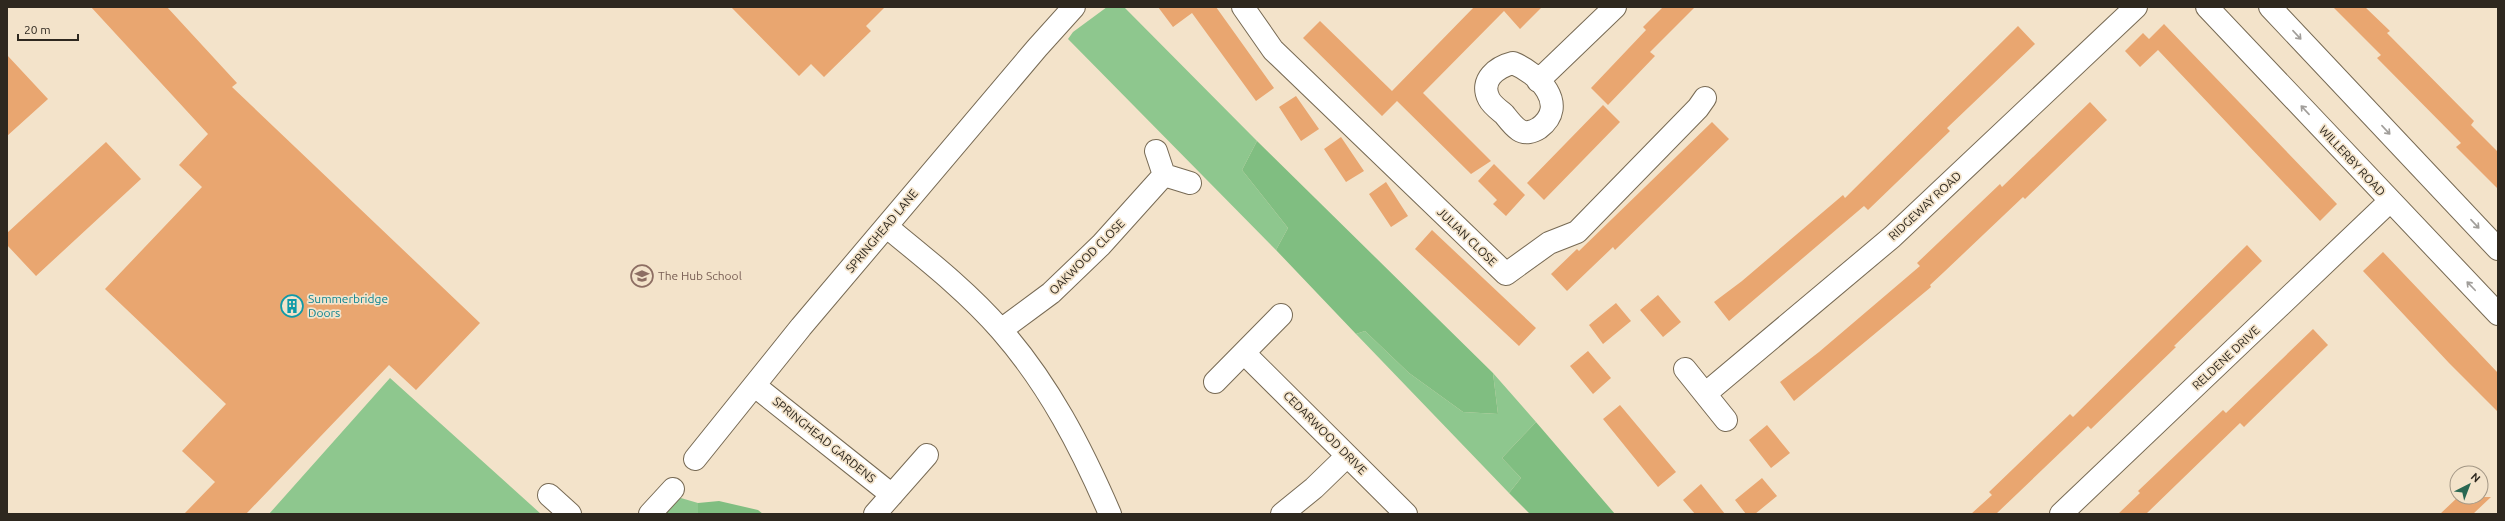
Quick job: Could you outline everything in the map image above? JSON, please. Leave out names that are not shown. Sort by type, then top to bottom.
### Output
[{"type":"street","name":"SPRINGHEAD LANE","points":[[695,459],[756,386],[801,327],[1037,48],[1074,7]]},
{"type":"street","name":"JULIAN CLOSE","points":[[1243,7],[1273,50],[1506,274],[1549,243],[1577,232],[1698,108],[1705,98]]},
{"type":"street","points":[[1538,81],[1615,7]]},
{"type":"street","name":"RIDGEWAY ROAD","points":[[1705,394],[1892,237],[2136,7]]},
{"type":"street","name":"WILLERBY ROAD","points":[[2207,7],[2498,314]]},
{"type":"street","points":[[2270,7],[2498,248]]},
{"type":"street","points":[[1156,151],[1164,175],[1190,183]]},
{"type":"street","name":"OAKWOOD CLOSE","points":[[1001,330],[1051,293],[1101,245],[1164,175]]},
{"type":"street","name":"RELDENE DRIVE","points":[[2061,514],[2390,200]]},
{"type":"street","points":[[887,227],[948,278],[1001,330],[1046,389],[1082,449],[1110,514]]},
{"type":"street","points":[[1214,382],[1281,315]]},
{"type":"street","name":"CEDARWOOD DRIVE","points":[[1244,352],[1406,514]]},
{"type":"street","points":[[1685,369],[1726,420]]},
{"type":"street","name":"SPRINGHEAD GARDENS","points":[[756,386],[892,495]]},
{"type":"street","points":[[875,514],[927,455]]},
{"type":"street","points":[[1282,514],[1314,488],[1347,456]]},
{"type":"street","points":[[650,514],[672,490]]},
{"type":"street","points":[[549,495],[570,514]]},
{"type":"green space","points":[[1107,7],[1124,7],[1257,141],[1242,170],[1288,228],[1276,250],[1068,39],[1073,32]]},
{"type":"green space","points":[[1257,141],[1493,373],[1498,414],[1463,412],[1409,373],[1365,331],[1356,334],[1276,250],[1288,228],[1242,170]]},
{"type":"green space","points":[[1365,331],[1409,373],[1463,412],[1498,414],[1493,373],[1536,422],[1502,458],[1521,478],[1509,493],[1356,334]]},
{"type":"green space","points":[[390,378],[541,514],[269,514]]},
{"type":"green space","points":[[1536,422],[1615,514],[1530,514],[1509,493],[1521,478],[1502,458]]},
{"type":"green space","points":[[674,496],[698,503],[698,514],[657,514]]},
{"type":"green space","points":[[719,501],[758,510],[763,514],[698,514],[698,503]]},
{"type":"building","name":"Summerbridge Doors","points":[[91,7],[167,7],[237,83],[232,87],[480,323],[416,390],[389,365],[246,514],[184,514],[215,482],[182,451],[226,404],[105,289],[202,187],[179,165],[208,134]]},
{"type":"building","points":[[731,7],[885,7],[866,26],[871,31],[824,77],[811,64],[799,76]]},
{"type":"building","points":[[1158,7],[1216,7],[1274,88],[1256,101],[1192,13],[1173,27]]},
{"type":"building","points":[[1474,7],[1542,7],[1520,29],[1504,11],[1423,93],[1491,161],[1471,174],[1397,101],[1382,116],[1303,38],[1320,21],[1392,91]]},
{"type":"building","points":[[1663,7],[1695,7],[1650,52],[1655,56],[1608,105],[1591,88],[1646,30],[1643,27]]},
{"type":"building","points":[[2333,7],[2365,7],[2390,31],[2387,33],[2474,121],[2471,125],[2498,152],[2498,189],[2456,147],[2461,143],[2377,58],[2381,55]]},
{"type":"building","points":[[2164,24],[2337,204],[2320,221],[2158,50],[2140,67],[2125,51],[2143,33],[2149,39]]},
{"type":"building","points":[[2018,26],[2035,44],[1947,128],[1950,131],[1868,210],[1864,206],[1729,321],[1714,302],[1742,281],[1843,195],[1845,198]]},
{"type":"building","points":[[7,55],[48,99],[7,136]]},
{"type":"building","points":[[1296,96],[1319,129],[1301,141],[1279,107]]},
{"type":"building","points":[[2090,102],[2107,120],[2025,199],[2023,197],[1930,285],[1931,287],[1794,401],[1780,382],[1819,352],[1920,266],[1917,263],[2000,184],[2002,187]]},
{"type":"building","points":[[1603,105],[1620,122],[1544,200],[1527,183]]},
{"type":"building","points":[[1712,122],[1729,139],[1615,250],[1613,247],[1567,291],[1551,274],[1577,249],[1579,251]]},
{"type":"building","points":[[1341,137],[1364,171],[1346,182],[1324,149]]},
{"type":"building","points":[[106,142],[141,179],[36,276],[7,245],[7,233]]},
{"type":"building","points":[[1494,164],[1525,195],[1506,216],[1493,204],[1497,200],[1478,181]]},
{"type":"building","points":[[1386,182],[1408,216],[1391,227],[1369,194]]},
{"type":"building","points":[[1432,230],[1536,328],[1519,346],[1415,249]]},
{"type":"building","points":[[2247,245],[2262,261],[2174,346],[2176,347],[2091,429],[2088,426],[1996,514],[1971,514],[1992,495],[1989,492],[2070,414],[2073,417]]},
{"type":"building","points":[[2383,252],[2498,373],[2498,412],[2449,363],[2363,271]]},
{"type":"building","points":[[1658,295],[1681,322],[1663,337],[1640,310]]},
{"type":"building","points":[[1616,303],[1631,321],[1603,344],[1589,325]]},
{"type":"building","points":[[2313,329],[2328,345],[2244,427],[2240,423],[2146,514],[2118,514],[2140,493],[2138,491],[2223,410],[2226,413]]},
{"type":"building","points":[[1588,351],[1611,378],[1593,394],[1570,366]]},
{"type":"building","points":[[1620,405],[1676,472],[1658,487],[1603,419]]},
{"type":"building","points":[[1767,425],[1790,453],[1771,468],[1749,440]]},
{"type":"building","points":[[1762,478],[1777,496],[1755,514],[1746,514],[1735,500]]},
{"type":"building","points":[[1701,484],[1725,514],[1695,514],[1683,500]]},
{"type":"building","points":[[2450,505],[2483,505],[2473,514],[2440,514]]},
{"type":"place","name":"The Hub School","points":[[642,276]]},
{"type":"place","name":"Summerbridge Doors","points":[[292,306]]}]
